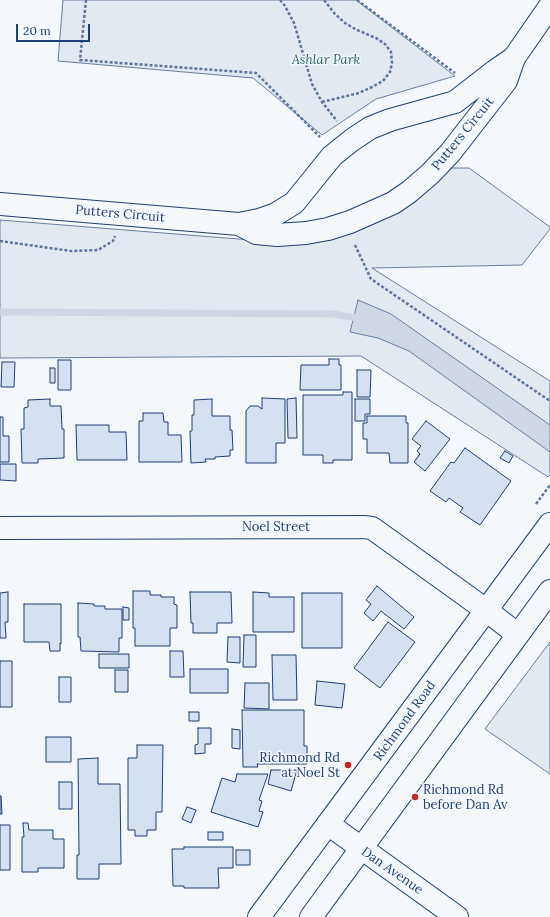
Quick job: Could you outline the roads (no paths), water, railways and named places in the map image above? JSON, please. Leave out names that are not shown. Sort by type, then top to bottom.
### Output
[{"type":"street","name":"Putters Circuit","points":[[239,224],[256,233],[277,235],[306,233],[328,229],[350,222],[393,203],[409,192],[430,174],[450,153],[506,81],[514,58],[550,6]]},
{"type":"street","name":"Putters Circuit","points":[[0,204],[239,224],[276,214],[294,203],[332,156],[370,128],[404,115],[455,102],[495,70],[514,58]]},
{"type":"street","name":"Richmond Road","points":[[259,917],[550,524]]},
{"type":"street","name":"Noel Street","points":[[0,528],[372,528],[517,634]]},
{"type":"street","points":[[310,917],[550,591]]},
{"type":"street","name":"Dan Avenue","points":[[328,824],[457,917]]},
{"type":"waterway","points":[[0,312],[333,314],[363,319]]},
{"type":"place","name":"Richmond Rd at Noel St","points":[[348,765]]},
{"type":"place","name":"Richmond Rd before Dan Av","points":[[415,797]]},
{"type":"park label","name":"Ashlar Park","points":[[326,60]]}]
